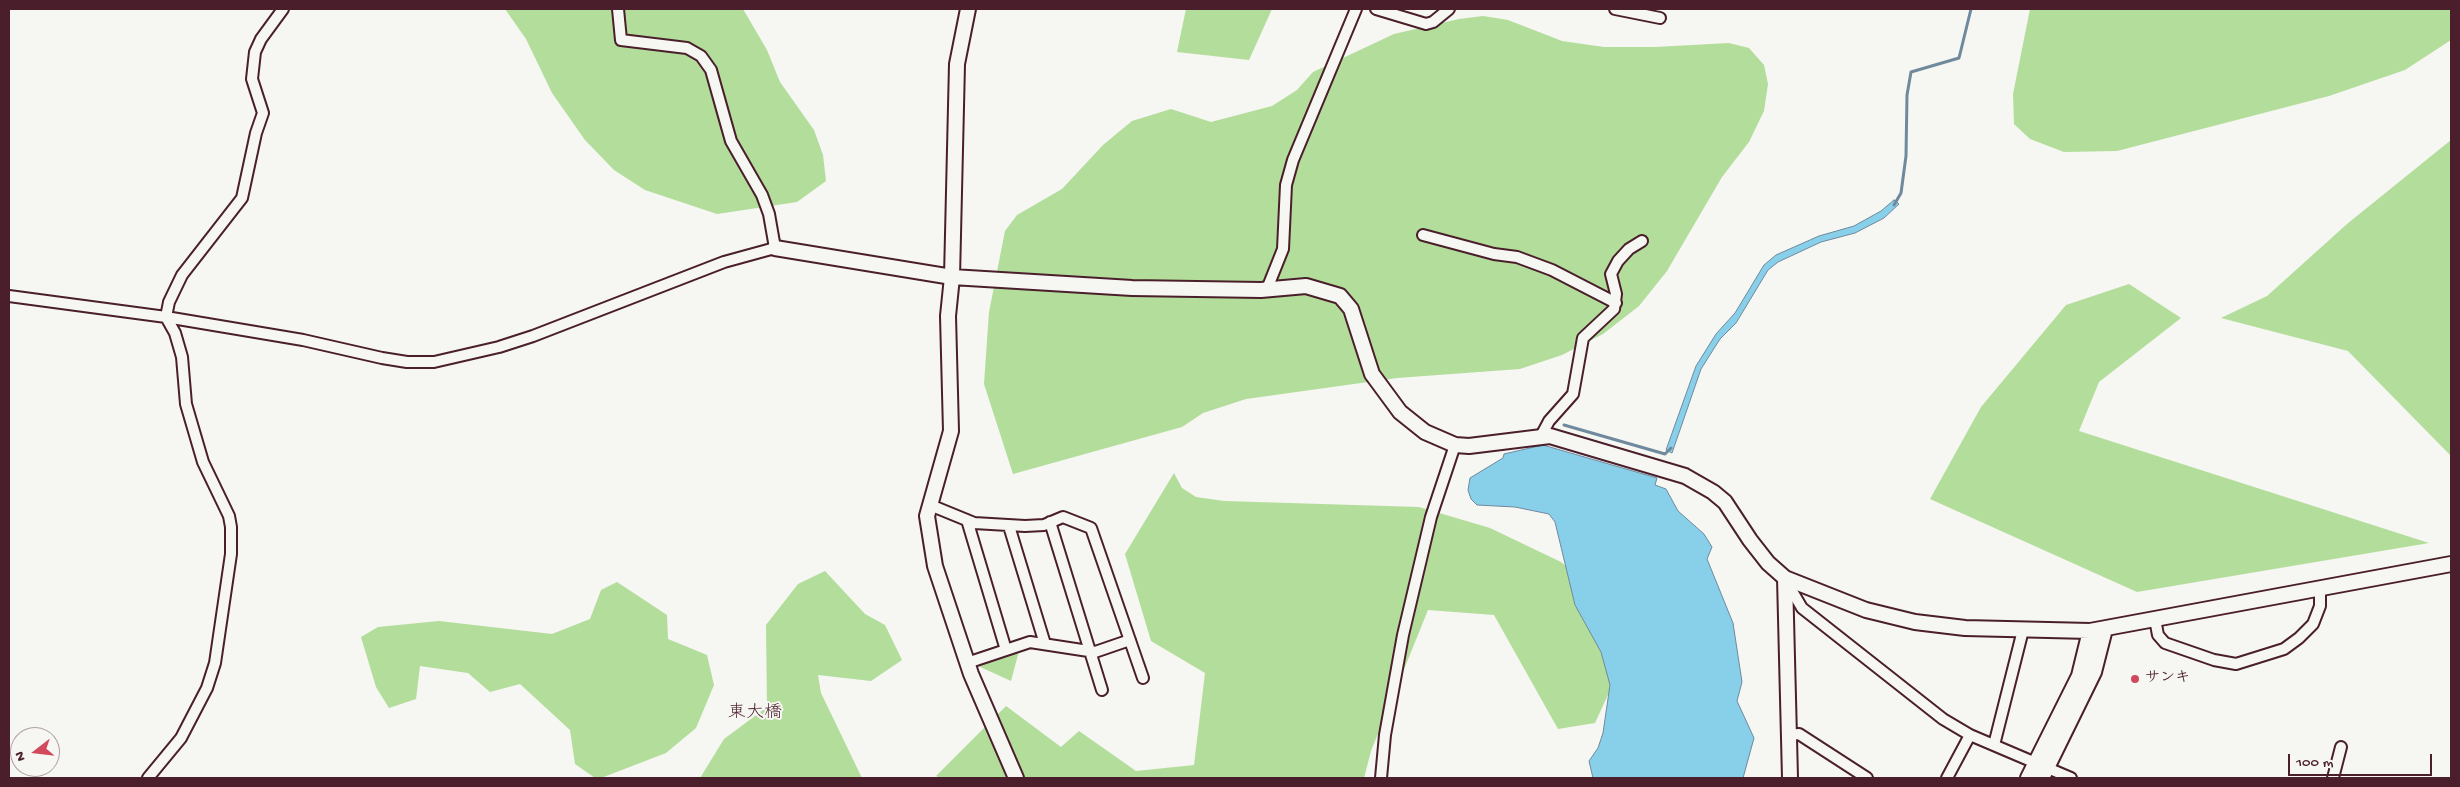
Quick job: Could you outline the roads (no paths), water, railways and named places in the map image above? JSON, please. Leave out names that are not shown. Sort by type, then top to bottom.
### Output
[{"type":"street","points":[[148,778],[181,738],[207,688],[215,663],[231,554],[229,516],[203,462],[186,404],[182,357],[175,333],[166,317],[169,302],[182,275],[242,198],[256,133],[263,113],[252,79],[255,52],[261,38],[283,9]]},
{"type":"street","points":[[618,9],[621,40],[687,48],[701,56],[711,70],[730,141],[762,196],[769,214],[775,248]]},
{"type":"street","points":[[968,9],[958,64],[952,277],[948,316],[950,431],[927,516],[935,566],[967,663],[1016,778]]},
{"type":"street","points":[[1267,290],[1283,249],[1286,185],[1293,160],[1356,9]]},
{"type":"street","points":[[1376,9],[1426,24],[1433,22],[1449,9]]},
{"type":"street","points":[[1615,9],[1660,18]]},
{"type":"street","points":[[1423,235],[1494,254],[1517,258],[1552,270],[1616,303]]},
{"type":"street","points":[[1541,436],[1549,421],[1573,394],[1583,338],[1596,325],[1609,316],[1616,303],[1616,294],[1611,274],[1618,261],[1642,241]]},
{"type":"street","points":[[9,296],[166,317],[303,340],[407,362],[434,362],[499,347],[524,339],[724,262],[775,248],[952,277],[1132,288],[1267,290],[1306,286],[1340,296],[1351,309],[1372,374],[1400,412],[1425,432],[1455,445],[1494,445],[1541,436],[1561,439],[1685,476],[1702,485],[1725,502],[1750,540],[1768,563],[1784,578],[1802,608],[1943,719],[1970,735],[2042,769],[2071,778]]},
{"type":"street","points":[[1381,778],[1386,735],[1403,635],[1431,517],[1455,445]]},
{"type":"street","points":[[930,505],[974,523],[1009,526],[1044,525],[1063,517],[1091,528],[1143,678]]},
{"type":"street","points":[[967,520],[1006,650]]},
{"type":"street","points":[[1050,522],[1102,690]]},
{"type":"street","points":[[1009,526],[1045,644]]},
{"type":"street","points":[[1784,578],[1866,610],[1915,622],[1965,628],[2090,631],[2451,564]]},
{"type":"street","points":[[1784,578],[1790,778]]},
{"type":"street","points":[[2155,619],[2158,635],[2165,642],[2214,660],[2236,664],[2284,649],[2299,638],[2313,624],[2320,606],[2320,588]]},
{"type":"street","points":[[2028,778],[2042,769],[2094,672],[2105,629]]},
{"type":"street","points":[[1994,746],[2023,630]]},
{"type":"street","points":[[2042,769],[2079,676],[2090,631]]},
{"type":"street","points":[[967,663],[1030,642],[1095,652],[1130,640]]},
{"type":"street","points":[[1789,735],[1799,734],[1867,778]]},
{"type":"street","points":[[1947,778],[1970,735]]},
{"type":"street","points":[[2333,778],[2341,747]]},
{"type":"water","points":[[1894,200],[1899,204],[1884,218],[1855,233],[1821,242],[1778,262],[1768,270],[1736,323],[1720,339],[1701,369],[1672,453],[1666,450],[1696,366],[1716,334],[1735,313],[1764,265],[1776,255],[1819,236],[1854,226],[1881,211]]},
{"type":"water","points":[[1543,445],[1657,478],[1655,485],[1666,489],[1678,511],[1704,534],[1712,547],[1707,559],[1733,623],[1742,682],[1737,701],[1754,738],[1743,778],[1593,778],[1589,761],[1598,748],[1603,733],[1610,685],[1601,652],[1575,605],[1555,522],[1549,514],[1515,507],[1477,505],[1471,499],[1468,490],[1470,478],[1503,458],[1504,454]]},
{"type":"waterway","points":[[1894,205],[1901,193],[1906,156],[1907,95],[1911,72],[1959,58],[1971,9]]},
{"type":"waterway","points":[[1564,425],[1665,454],[1671,448]]},
{"type":"place","name":"サンキ","points":[[2135,679]]},
{"type":"district","name":"東大橋","points":[[755,714]]}]
